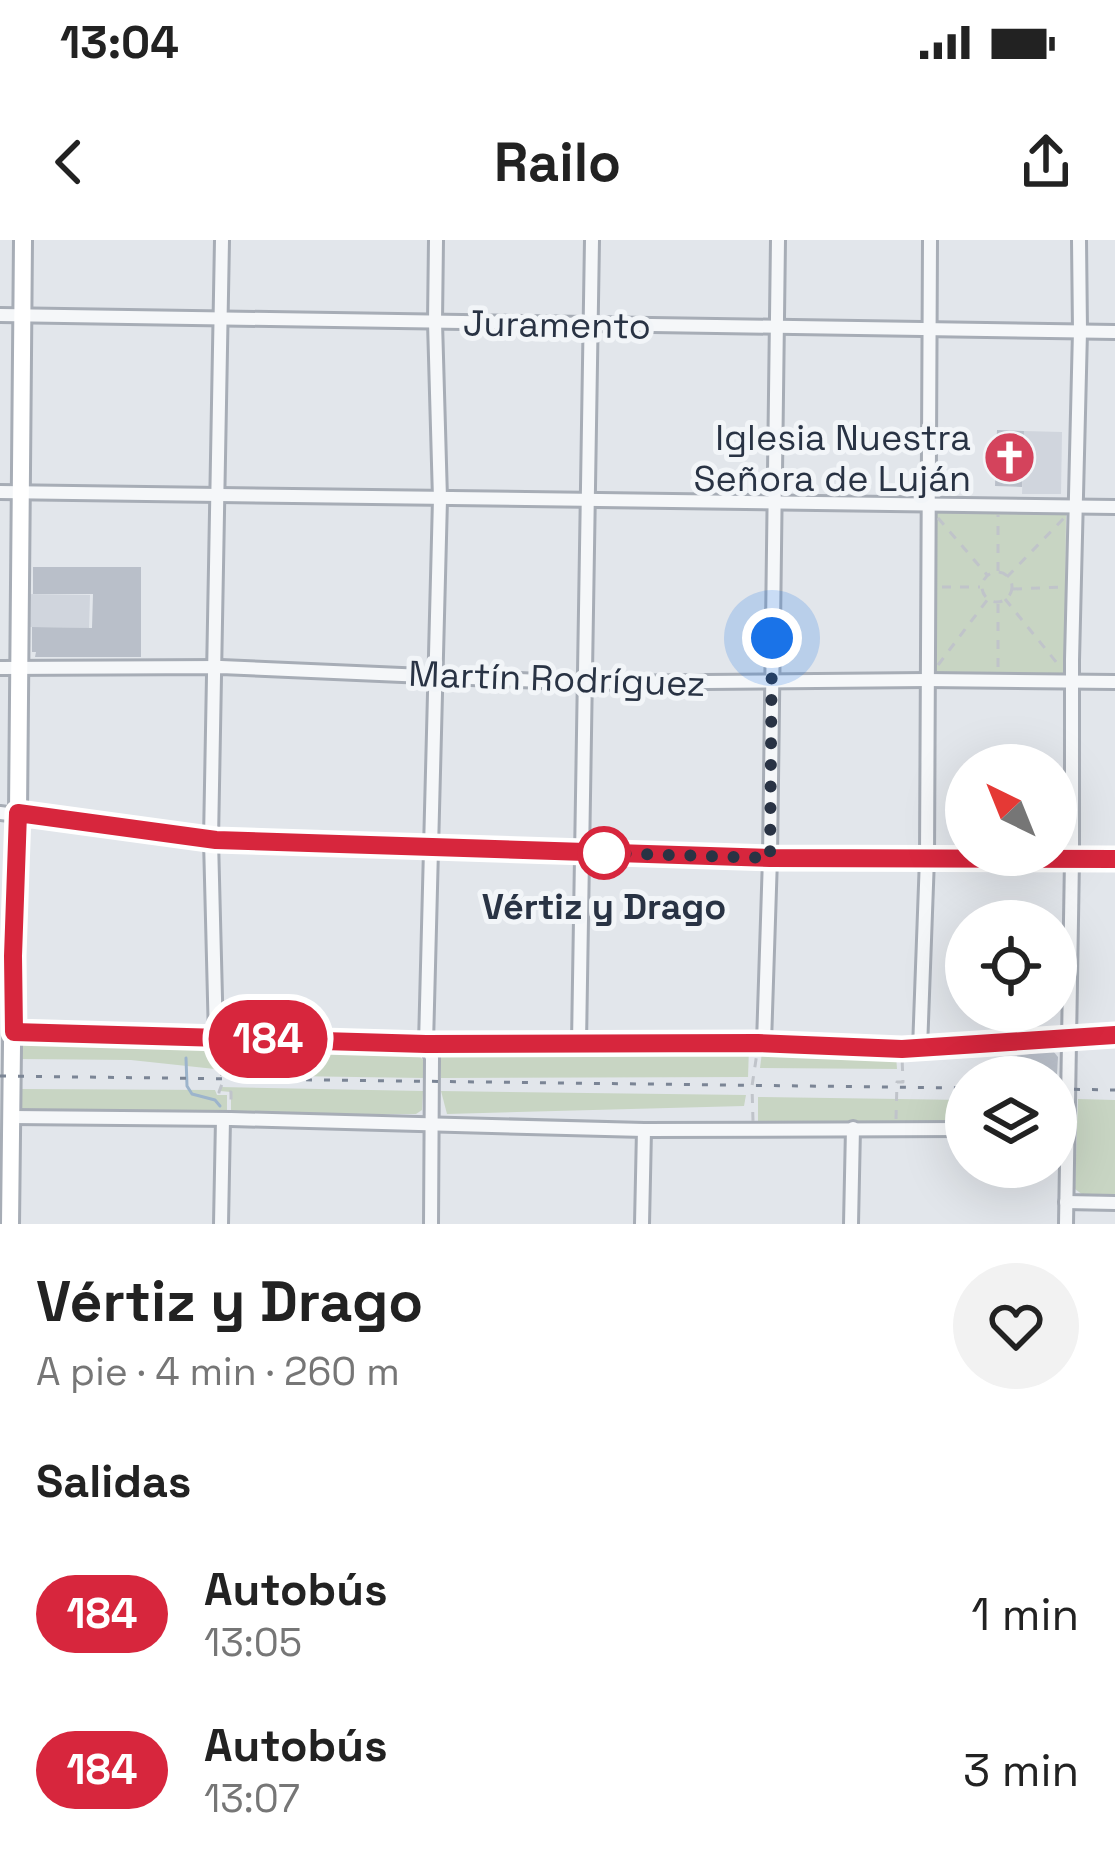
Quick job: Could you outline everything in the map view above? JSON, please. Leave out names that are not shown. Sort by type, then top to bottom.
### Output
[{"type":"street","points":[[10,1224],[6,1181],[14,1032],[6,959],[9,493],[23,240]]},
{"type":"street","points":[[216,1038],[211,840],[222,240]]},
{"type":"street","points":[[431,1224],[432,1058],[426,1044],[440,499],[436,240]]},
{"type":"street","points":[[580,1043],[592,240]]},
{"type":"street","points":[[761,1043],[770,858],[778,240]]},
{"type":"street","points":[[920,1048],[927,858],[930,240]]},
{"type":"street","points":[[1072,744],[1079,240]]},
{"type":"street","name":"Juramento","points":[[0,316],[1115,332]]},
{"type":"street","points":[[9,493],[1115,507]]},
{"type":"street","name":"Martín Rodríguez","points":[[9,668],[214,668],[585,683],[1115,682]]},
{"type":"street","points":[[9,813],[211,840],[770,858],[945,858]]},
{"type":"street","points":[[1077,859],[1115,859]]},
{"type":"street","points":[[1067,1056],[1072,876]]},
{"type":"street","points":[[14,1032],[426,1044],[761,1043],[902,1049],[1115,1035]]},
{"type":"street","points":[[12,1117],[644,1130],[945,1129]]},
{"type":"street","points":[[221,1224],[227,1119]]},
{"type":"street","points":[[851,1224],[853,1128]]},
{"type":"street","points":[[642,1224],[644,1130]]},
{"type":"street","points":[[1065,1188],[1066,1224]]},
{"type":"street","points":[[1066,1202],[1115,1203]]},
{"type":"path","points":[[927,505],[988,576]]},
{"type":"path","points":[[998,506],[998,573]]},
{"type":"path","points":[[1007,577],[1075,507]]},
{"type":"path","points":[[998,573],[1007,577],[1011,589],[998,602],[988,599],[982,587],[988,576],[998,573]]},
{"type":"path","points":[[927,587],[982,587]]},
{"type":"path","points":[[1011,589],[1074,587]]},
{"type":"path","points":[[927,680],[988,599]]},
{"type":"path","points":[[1005,599],[1072,681]]},
{"type":"path","points":[[998,602],[998,681]]},
{"type":"path","points":[[216,1038],[220,1044],[219,1092],[231,1092],[227,1119]]},
{"type":"path","points":[[753,1129],[752,1086],[761,1043]]},
{"type":"path","points":[[896,1128],[902,1049]]},
{"type":"shaded area","points":[[1024,431],[1062,432],[1061,494],[1022,494]]},
{"type":"shaded area","points":[[26,594],[90,595],[89,628],[26,627]]},
{"type":"green space","points":[[935,507],[1066,507],[1065,673],[933,673]]},
{"type":"green space","points":[[22,1037],[214,1046],[215,1069],[131,1060],[21,1059]]},
{"type":"green space","points":[[224,1046],[416,1052],[423,1060],[424,1078],[223,1075]]},
{"type":"green space","points":[[749,1048],[748,1077],[441,1078],[440,1058],[448,1051]]},
{"type":"green space","points":[[762,1052],[896,1055],[897,1069],[760,1068]]},
{"type":"green space","points":[[220,1087],[423,1091],[422,1110],[416,1114],[231,1115],[231,1092],[220,1091]]},
{"type":"green space","points":[[20,1089],[215,1090],[217,1095],[227,1095],[227,1116],[19,1114]]},
{"type":"green space","points":[[441,1091],[746,1095],[744,1106],[447,1114]]},
{"type":"green space","points":[[758,1097],[945,1100],[945,1123],[758,1121]]},
{"type":"green space","points":[[1078,1099],[1115,1100],[1115,1195],[1083,1195],[1075,1189]]},
{"type":"building","name":"Iglesia Nuestra Señora de Luján","points":[[997,430],[1024,431],[1022,487],[995,486]]},
{"type":"building","points":[[33,567],[141,567],[141,657],[35,657],[32,627],[92,628],[93,594],[33,594]]},
{"type":"building","points":[[1053,1051],[1057,1056],[1014,1056]]},
{"type":"waterway","points":[[186,1058],[187,1086],[192,1094],[220,1106]]},
{"type":"railway","points":[[0,1076],[945,1088]]},
{"type":"railway","points":[[1077,1089],[1115,1090]]},
{"type":"bus line","name":"184","points":[[1115,859],[770,858],[216,840],[18,813],[13,956],[14,1032],[426,1044],[758,1043],[902,1049],[1115,1035]]},
{"type":"place","name":"Iglesia Nuestra Señora de Luján","points":[[1010,458]]},
{"type":"place","name":"Vértiz y Drago","points":[[604,853]]},
{"type":"route","points":[[604,853],[770,858],[772,638]]}]
